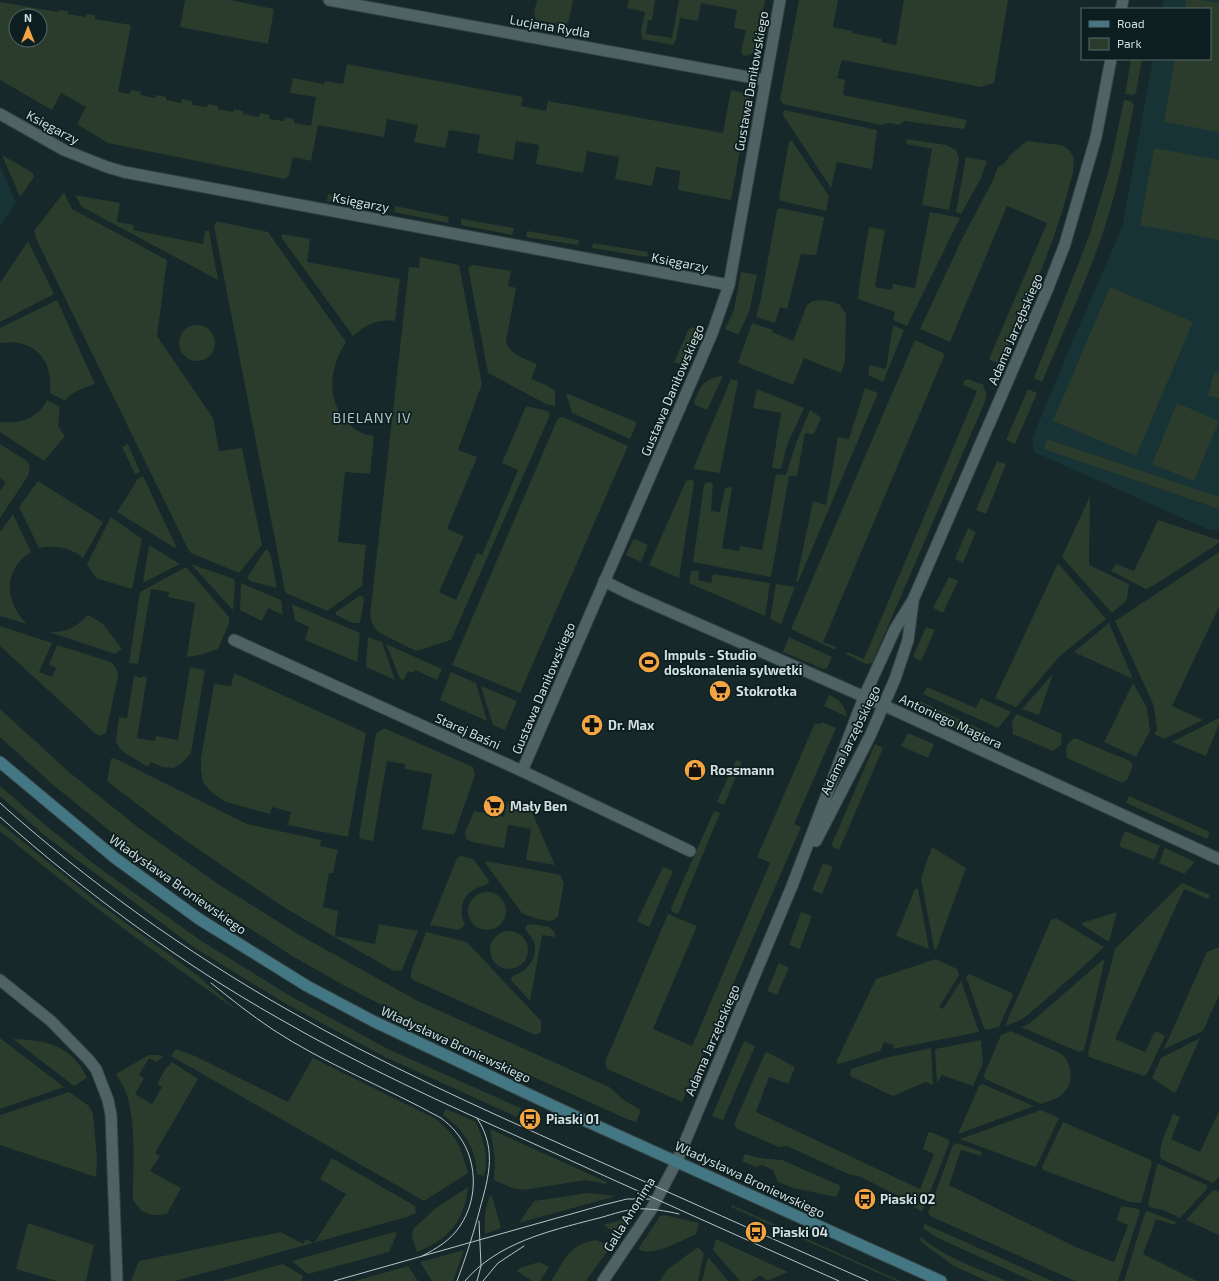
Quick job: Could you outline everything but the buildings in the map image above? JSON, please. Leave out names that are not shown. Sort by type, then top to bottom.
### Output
[{"type":"main road","name":"Władysława Broniewskiego","points":[[0,762],[115,858],[199,919],[307,986],[382,1026],[941,1281]]},
{"type":"street","name":"Lucjana Rydla","points":[[329,0],[765,80]]},
{"type":"street","name":"Gustawa Daniłowskiego","points":[[522,771],[708,344],[729,285],[780,0]]},
{"type":"street","name":"Adama Jarzębskiego","points":[[677,1161],[792,886],[864,697],[895,629],[913,600],[1048,288],[1065,244],[1096,137],[1111,60]]},
{"type":"street","name":"Księgarzy","points":[[0,114],[64,150],[124,172],[729,285]]},
{"type":"street","name":"Antoniego Magiera","points":[[604,581],[630,594],[883,705],[1219,859]]},
{"type":"street","name":"Adama Jarzębskiego","points":[[792,886],[870,736],[895,679],[905,650],[913,600]]},
{"type":"street","name":"Starej Baśni","points":[[234,640],[522,771],[690,851]]},
{"type":"street","points":[[0,980],[50,1020],[88,1059],[96,1069],[103,1086],[111,1115],[117,1281]]},
{"type":"street","name":"Galla Anonima","points":[[604,1281],[650,1210],[677,1161]]},
{"type":"shaded area","points":[[1164,0],[1219,0],[1219,531],[1207,529],[1034,452],[1032,439],[1122,228],[1153,60],[1211,60],[1211,8],[1162,8]]},
{"type":"shaded area","points":[[0,165],[16,203],[0,226]]},
{"type":"green space","points":[[185,0],[230,0],[274,9],[268,44],[180,27]]},
{"type":"green space","points":[[537,0],[573,0],[569,20],[566,25],[536,20],[534,13]]},
{"type":"green space","points":[[629,0],[655,0],[652,20],[648,20],[646,34],[672,38],[679,0],[765,0],[756,52],[746,56],[743,55],[741,51],[746,30],[734,28],[737,10],[701,3],[698,21],[680,18],[676,40],[673,45],[642,39],[641,32],[645,12],[627,8]]},
{"type":"green space","points":[[799,0],[838,0],[833,27],[852,31],[852,33],[882,39],[881,42],[896,45],[904,0],[1008,0],[994,83],[981,87],[842,60],[837,78],[845,80],[843,95],[967,120],[964,129],[904,121],[899,125],[889,123],[881,125],[783,104],[780,99]]},
{"type":"green space","points":[[1186,0],[1202,0],[1219,3],[1219,132],[1164,122],[1175,60],[1211,60],[1211,8],[1185,8]]},
{"type":"green space","points":[[0,2],[35,8],[8,8],[8,48],[48,48],[48,10],[58,12],[59,10],[68,11],[68,14],[85,17],[86,14],[95,15],[95,19],[131,25],[118,92],[130,94],[131,90],[141,92],[140,95],[155,98],[156,95],[166,97],[166,100],[181,103],[182,99],[192,101],[192,105],[207,107],[208,104],[218,106],[218,109],[233,112],[234,109],[243,111],[243,114],[259,117],[260,113],[270,115],[269,119],[284,121],[285,117],[294,119],[294,123],[311,126],[316,97],[290,93],[293,78],[324,84],[325,81],[343,84],[347,64],[523,97],[521,106],[546,111],[548,101],[723,133],[731,90],[745,93],[750,96],[731,200],[678,190],[680,171],[656,167],[652,186],[615,179],[619,157],[587,151],[583,173],[536,164],[539,145],[516,141],[513,160],[477,153],[480,135],[449,130],[445,148],[414,142],[418,125],[387,119],[384,137],[318,125],[311,161],[293,157],[289,175],[285,179],[108,143],[77,124],[86,107],[61,93],[52,110],[0,80]]},
{"type":"green space","points":[[1131,60],[1142,60],[1136,93],[1133,95],[1125,94]]},
{"type":"green space","points":[[1124,100],[1131,101],[1134,105],[1124,157],[1111,208],[1087,277],[1042,382],[1034,378],[1089,236],[1109,170]]},
{"type":"green space","points":[[784,110],[877,130],[872,169],[837,162],[831,188],[783,115]]},
{"type":"green space","points":[[907,139],[946,145],[956,150],[959,159],[949,210],[922,205],[932,149],[906,144]]},
{"type":"green space","points":[[789,141],[792,141],[829,196],[826,211],[781,201],[779,198]]},
{"type":"green space","points":[[1027,141],[1061,145],[1070,152],[1075,161],[1073,161],[1072,176],[1062,213],[1038,279],[1001,365],[989,359],[1047,223],[1007,206],[950,342],[920,329],[961,241],[993,180],[998,167],[1004,164],[1010,155]]},
{"type":"green space","points":[[1154,148],[1219,160],[1219,240],[1140,225]]},
{"type":"green space","points":[[2,155],[33,173],[34,177],[20,197]]},
{"type":"green space","points":[[966,157],[987,161],[981,178],[961,214],[956,212]]},
{"type":"green space","points":[[64,192],[72,209],[167,260],[157,336],[213,418],[219,451],[242,448],[262,545],[239,573],[189,551],[38,243],[34,231]]},
{"type":"green space","points":[[328,194],[381,204],[380,210],[327,201]]},
{"type":"green space","points":[[75,195],[120,203],[117,222],[134,225],[133,230],[203,244],[205,231],[209,231],[218,280],[82,207]]},
{"type":"green space","points":[[395,206],[449,217],[448,223],[394,212]]},
{"type":"green space","points":[[779,208],[824,217],[824,219],[816,255],[801,254],[787,309],[780,307],[775,323],[756,317],[761,298],[777,210]]},
{"type":"green space","points":[[930,212],[960,218],[907,326],[893,320],[895,312],[858,299],[869,227],[885,230],[875,287],[892,290],[893,284],[915,288]]},
{"type":"green space","points":[[461,219],[514,228],[512,235],[461,225]]},
{"type":"green space","points":[[216,222],[268,232],[346,342],[337,360],[332,380],[334,399],[338,408],[343,417],[353,428],[365,434],[374,436],[370,474],[345,472],[338,542],[366,545],[362,586],[327,611],[286,593],[285,591],[214,226]]},
{"type":"green space","points":[[527,231],[579,240],[578,245],[526,237]]},
{"type":"green space","points":[[282,234],[310,239],[307,262],[400,279],[395,321],[377,322],[367,326],[353,336],[281,237]]},
{"type":"green space","points":[[28,241],[54,294],[0,322],[0,283]]},
{"type":"green space","points":[[593,243],[648,252],[647,257],[592,248]]},
{"type":"green space","points":[[659,255],[697,262],[696,268],[658,259]]},
{"type":"green space","points":[[420,257],[459,265],[482,384],[458,450],[477,457],[447,529],[464,536],[439,592],[456,600],[477,553],[482,555],[518,470],[502,463],[526,406],[548,411],[550,415],[451,640],[416,651],[378,632],[373,625],[370,616],[409,267],[419,268]]},
{"type":"green space","points":[[473,265],[511,271],[508,286],[516,288],[506,341],[507,346],[518,356],[537,364],[531,379],[548,386],[555,391],[555,406],[546,404],[488,373],[468,267]]},
{"type":"green space","points":[[741,272],[757,275],[749,312],[739,333],[736,334],[725,329],[734,310]]},
{"type":"green space","points":[[1110,287],[1193,322],[1136,456],[1053,421]]},
{"type":"green space","points":[[57,300],[95,384],[75,392],[65,401],[50,393],[49,371],[45,361],[39,354],[32,348],[23,344],[12,342],[0,343],[0,328]]},
{"type":"green space","points":[[822,300],[834,302],[840,305],[846,314],[845,361],[841,373],[804,358],[793,385],[738,363],[752,323],[773,330],[772,332],[793,341],[807,305],[813,301]]},
{"type":"green space","points":[[200,325],[210,330],[214,336],[214,350],[210,356],[204,360],[194,361],[184,356],[180,350],[179,340],[184,330],[190,326]]},
{"type":"green space","points":[[893,325],[904,330],[883,382],[868,375],[870,365],[886,369]]},
{"type":"green space","points":[[693,327],[704,332],[690,365],[686,367],[674,362],[689,329]]},
{"type":"green space","points":[[915,340],[945,354],[823,642],[836,647],[835,650],[791,629]]},
{"type":"green space","points":[[1214,372],[1219,373],[1219,398],[1208,396]]},
{"type":"green space","points":[[723,376],[707,410],[695,405],[694,402],[701,387],[711,379]]},
{"type":"green space","points":[[731,379],[738,381],[720,473],[693,469]]},
{"type":"green space","points":[[968,379],[984,385],[983,387],[986,391],[986,395],[984,404],[872,663],[866,664],[846,654],[847,652],[864,659],[977,391],[963,385],[964,381]]},
{"type":"green space","points":[[865,388],[878,393],[798,582],[796,582],[813,501],[826,505],[838,437],[849,439]]},
{"type":"green space","points":[[757,389],[804,408],[787,445],[781,469],[772,468],[781,413],[753,408]]},
{"type":"green space","points":[[1028,389],[1037,393],[1015,444],[1006,440]]},
{"type":"green space","points":[[566,393],[636,422],[630,439],[572,413]]},
{"type":"green space","points":[[47,400],[60,407],[58,426],[64,437],[44,461],[0,432],[0,422],[14,422],[27,419],[39,412]]},
{"type":"green space","points":[[1177,403],[1219,421],[1194,481],[1152,464]]},
{"type":"green space","points":[[810,410],[821,418],[814,434],[805,433],[797,476],[789,476],[771,577],[693,562],[704,485],[707,482],[713,483],[711,511],[720,512],[725,488],[732,487],[722,548],[739,551],[740,546],[762,550],[776,474],[786,475],[796,443]]},
{"type":"green space","points":[[563,417],[628,446],[520,693],[452,665],[557,420]]},
{"type":"green space","points":[[1047,439],[1219,497],[1219,509],[1044,449]]},
{"type":"green space","points":[[0,444],[27,461],[30,470],[26,479],[0,518],[0,491],[6,482],[0,478]]},
{"type":"green space","points":[[128,444],[140,472],[135,474],[122,447]]},
{"type":"green space","points":[[997,461],[1006,464],[986,514],[976,510]]},
{"type":"green space","points":[[143,476],[176,546],[175,548],[117,512],[136,480]]},
{"type":"green space","points":[[693,480],[694,483],[679,578],[649,565],[686,481]]},
{"type":"green space","points":[[38,481],[103,522],[83,558],[68,549],[57,547],[39,548],[19,507]]},
{"type":"green space","points":[[1090,496],[1089,565],[1129,584],[1127,600],[1112,613],[1062,557]]},
{"type":"green space","points":[[13,514],[31,552],[22,559],[15,568],[11,577],[10,586],[14,606],[27,624],[0,616],[0,532]]},
{"type":"green space","points":[[111,517],[142,539],[132,589],[96,578],[87,564]]},
{"type":"green space","points":[[1158,520],[1219,540],[1219,543],[1146,589],[1111,571],[1116,564],[1134,571]]},
{"type":"green space","points":[[968,528],[976,532],[963,563],[955,559]]},
{"type":"green space","points":[[635,539],[648,545],[641,562],[626,555],[633,540]]},
{"type":"green space","points":[[149,545],[180,564],[143,583]]},
{"type":"green space","points":[[265,550],[268,550],[271,557],[277,588],[250,581],[247,578]]},
{"type":"green space","points":[[1219,552],[1219,607],[1172,706],[1203,720],[1164,739],[1154,734],[1157,730],[1154,706],[1115,621]]},
{"type":"green space","points":[[1058,563],[1106,619],[1060,656],[1016,707],[995,698]]},
{"type":"green space","points":[[191,564],[234,579],[233,610]]},
{"type":"green space","points":[[186,567],[229,617],[229,624],[218,649],[200,655],[187,657],[195,603],[168,597],[169,592],[151,589],[138,664],[129,663],[140,592]]},
{"type":"green space","points":[[691,571],[699,571],[698,580],[711,583],[713,574],[770,583],[765,616],[689,583]]},
{"type":"green space","points":[[949,577],[958,581],[943,613],[933,608]]},
{"type":"green space","points":[[241,583],[281,600],[283,615],[268,608],[262,621],[240,610]]},
{"type":"green space","points":[[776,584],[795,587],[781,624],[770,619]]},
{"type":"green space","points":[[359,596],[362,596],[364,599],[360,623],[353,623],[336,615],[336,612]]},
{"type":"green space","points":[[292,604],[360,633],[357,662],[305,640],[309,627],[295,620]]},
{"type":"green space","points":[[88,615],[103,624],[122,649],[115,654],[49,632],[65,630],[75,626]]},
{"type":"green space","points":[[1109,623],[1133,679],[1074,652]]},
{"type":"green space","points":[[0,626],[52,643],[39,672],[52,677],[56,668],[49,665],[57,645],[111,662],[116,668],[118,676],[106,733],[100,736],[96,734],[0,646]]},
{"type":"green space","points":[[926,627],[935,630],[921,661],[913,657]]},
{"type":"green space","points":[[368,637],[382,642],[395,680],[366,667]]},
{"type":"green space","points":[[789,637],[832,657],[827,668],[823,669],[783,652]]},
{"type":"green space","points":[[386,644],[442,669],[437,680],[415,670],[413,673],[408,671],[404,680],[400,679]]},
{"type":"green space","points":[[190,667],[205,670],[191,753],[181,764],[173,768],[162,767],[151,762],[148,767],[122,751],[116,741],[119,717],[127,718],[134,676],[141,678],[142,676],[147,677],[137,738],[155,741],[156,736],[178,740]]},
{"type":"green space","points":[[451,672],[476,683],[487,721],[440,700]]},
{"type":"green space","points":[[234,673],[366,733],[348,837],[288,825],[291,812],[272,807],[270,814],[226,802],[212,793],[203,782],[201,758],[214,684],[231,686]]},
{"type":"green space","points":[[1053,674],[1039,715],[1022,709]]},
{"type":"green space","points":[[1133,683],[1147,708],[1150,731],[1136,757],[1104,742]]},
{"type":"green space","points":[[481,686],[517,701],[505,730],[493,725]]},
{"type":"green space","points":[[927,687],[976,708],[981,698],[1011,712],[998,728],[923,694]]},
{"type":"green space","points":[[829,695],[841,703],[845,709],[847,717],[824,706]]},
{"type":"green space","points":[[920,701],[987,732],[983,741],[916,710]]},
{"type":"green space","points":[[0,709],[69,772],[139,828],[218,884],[298,934],[418,1001],[609,1087],[625,1101],[641,1110],[636,1122],[434,1032],[345,986],[289,954],[205,899],[126,844],[52,784],[0,737]]},
{"type":"green space","points":[[1017,714],[1062,734],[1061,745],[1053,751],[1013,734],[1012,721]]},
{"type":"green space","points":[[1219,718],[1219,724],[1206,756],[1172,742]]},
{"type":"green space","points":[[822,722],[836,728],[794,824],[801,827],[682,1102],[607,1069],[605,1062],[668,914],[697,926],[653,1029],[692,1046],[770,863],[757,857],[815,723],[820,724]]},
{"type":"green space","points":[[384,728],[473,767],[475,775],[454,835],[422,829],[432,774],[405,769],[405,764],[387,761],[373,841],[362,839],[359,836],[376,734]]},
{"type":"green space","points":[[908,733],[934,744],[928,758],[901,746]]},
{"type":"green space","points":[[1075,738],[1130,761],[1133,765],[1127,780],[1122,783],[1067,758],[1067,746]]},
{"type":"green space","points":[[875,744],[883,748],[839,850],[831,846]]},
{"type":"green space","points":[[114,758],[247,824],[321,840],[320,846],[338,850],[333,873],[329,873],[323,907],[338,911],[335,936],[375,944],[379,924],[418,931],[402,970],[392,970],[285,908],[172,831],[107,781],[111,759]]},
{"type":"green space","points":[[736,760],[742,762],[724,805],[717,802]]},
{"type":"green space","points":[[0,786],[98,867],[200,940],[292,997],[390,1050],[521,1108],[517,1117],[385,1057],[288,1005],[195,948],[44,835],[0,796]]},
{"type":"green space","points":[[1129,796],[1210,832],[1207,839],[1126,803]]},
{"type":"green space","points":[[508,801],[531,810],[555,865],[526,860],[531,829],[508,825],[504,848],[472,842],[466,839],[465,833],[474,811],[504,817]]},
{"type":"green space","points":[[714,811],[720,813],[678,914],[672,912],[671,908]]},
{"type":"green space","points":[[0,823],[97,902],[197,975],[238,1011],[117,924],[58,878],[0,831]]},
{"type":"green space","points":[[1125,831],[1160,846],[1154,860],[1119,846]]},
{"type":"green space","points":[[932,847],[966,868],[936,950],[934,948],[921,878]]},
{"type":"green space","points":[[1165,848],[1195,862],[1184,874],[1159,863]]},
{"type":"green space","points":[[461,856],[473,859],[489,882],[486,885],[470,892],[464,900],[462,905],[462,915],[465,925],[459,930],[430,925],[457,858]]},
{"type":"green space","points":[[486,861],[560,875],[564,883],[558,916],[550,921],[547,921],[522,913],[486,864]]},
{"type":"green space","points":[[823,863],[833,867],[822,894],[812,890]]},
{"type":"green space","points":[[663,867],[673,871],[649,927],[637,921]]},
{"type":"green space","points":[[1182,883],[1210,895],[1208,899],[1184,889],[1115,1039],[1145,1052],[1156,1031],[1165,1036],[1147,1074],[1144,1076],[1089,1057],[1088,1053],[1115,949]]},
{"type":"green space","points":[[915,889],[918,889],[929,949],[896,936]]},
{"type":"green space","points":[[483,892],[491,892],[501,897],[505,904],[505,918],[501,925],[491,930],[483,930],[473,925],[471,922],[468,915],[468,907],[473,897],[476,895]]},
{"type":"green space","points":[[801,912],[812,916],[800,949],[789,945]]},
{"type":"green space","points":[[1117,912],[1109,942],[1082,925],[1082,923]]},
{"type":"green space","points":[[1056,918],[1104,947],[1029,1014],[1021,1020],[1005,1026],[1051,920]]},
{"type":"green space","points":[[530,924],[550,927],[555,933],[555,937],[542,935],[530,1001],[511,980],[513,976],[520,973],[530,964],[534,956],[534,943],[525,929],[527,925]]},
{"type":"green space","points":[[505,931],[513,931],[523,936],[527,943],[527,957],[523,964],[513,969],[505,969],[495,964],[493,961],[490,954],[490,946],[495,936],[498,934]]},
{"type":"green space","points":[[426,932],[467,942],[541,1021],[541,1032],[535,1035],[413,980],[411,977],[411,971]]},
{"type":"green space","points":[[1219,947],[1219,995],[1203,1031],[1164,1049],[1207,952]]},
{"type":"green space","points":[[1105,958],[1084,1050],[1079,1052],[1021,1027],[1029,1024]]},
{"type":"green space","points":[[936,959],[957,969],[959,975],[939,1007],[943,1009],[961,981],[979,1032],[893,1049],[894,1045],[884,1042],[880,1051],[839,1064],[836,1062],[876,979]]},
{"type":"green space","points":[[779,963],[789,968],[777,995],[767,991]]},
{"type":"green space","points":[[969,974],[1012,993],[1013,995],[999,1027],[986,1030],[984,1028],[966,977]]},
{"type":"green space","points":[[1011,1031],[1062,1054],[1066,1059],[1069,1064],[1071,1076],[1070,1082],[1064,1093],[1059,1097],[1041,1104],[985,1079],[984,1075],[1001,1035]]},
{"type":"green space","points":[[0,1038],[64,1087],[0,1109]]},
{"type":"green space","points":[[1200,1038],[1176,1092],[1173,1092],[1152,1078],[1161,1058]]},
{"type":"green space","points":[[13,1039],[36,1041],[57,1046],[74,1058],[87,1078],[74,1086]]},
{"type":"green space","points":[[981,1040],[983,1063],[973,1086],[942,1075],[937,1083],[935,1049]]},
{"type":"green space","points":[[744,1041],[755,1046],[723,1120],[712,1116]]},
{"type":"green space","points":[[931,1048],[933,1085],[926,1082],[893,1096],[850,1076],[851,1069],[885,1058]]},
{"type":"green space","points":[[176,1049],[195,1056],[288,1102],[313,1058],[436,1119],[454,1137],[463,1155],[468,1173],[424,1201],[171,1056]]},
{"type":"green space","points":[[767,1052],[795,1067],[788,1084],[769,1077],[756,1112],[920,1189],[934,1154],[923,1149],[928,1133],[931,1132],[949,1140],[949,1144],[922,1212],[900,1197],[861,1177],[848,1174],[787,1146],[779,1147],[737,1129],[734,1124],[765,1053]]},
{"type":"green space","points":[[149,1055],[159,1055],[163,1057],[156,1062],[149,1058],[139,1075],[144,1078],[135,1094],[152,1104],[162,1087],[157,1084],[166,1068],[172,1062],[198,1079],[155,1153],[160,1156],[150,1171],[181,1188],[167,1214],[161,1215],[151,1215],[143,1211],[133,1199],[134,1149],[131,1111],[126,1092],[116,1074]]},
{"type":"green space","points":[[982,1084],[1034,1106],[958,1134],[979,1086]]},
{"type":"green space","points":[[69,1092],[89,1106],[93,1114],[97,1157],[96,1177],[0,1145],[0,1115]]},
{"type":"green space","points":[[446,1109],[476,1122],[486,1155],[484,1176],[477,1174],[474,1156],[468,1140],[457,1127],[443,1115]]},
{"type":"green space","points":[[1041,1110],[1059,1118],[1035,1167],[960,1139]]},
{"type":"green space","points":[[1219,1111],[1219,1177],[1213,1183],[1161,1159],[1160,1154],[1162,1143],[1173,1114],[1180,1117],[1171,1139],[1200,1152]]},
{"type":"green space","points":[[1063,1122],[1151,1160],[1152,1163],[1141,1203],[1130,1202],[1043,1170],[1042,1167]]},
{"type":"green space","points":[[490,1129],[607,1182],[606,1184],[586,1180],[523,1190],[512,1188],[494,1180],[495,1159]]},
{"type":"green space","points":[[957,1143],[982,1152],[981,1156],[961,1150],[949,1185],[1076,1247],[1114,1262],[1128,1225],[1116,1220],[1121,1207],[1138,1209],[1140,1211],[1118,1281],[1075,1281],[930,1216],[928,1213],[953,1145]]},
{"type":"green space","points":[[745,1154],[760,1158],[782,1160],[841,1186],[836,1197],[793,1188],[778,1182],[773,1170],[762,1165],[756,1167],[742,1161]]},
{"type":"green space","points":[[332,1158],[415,1206],[416,1213],[407,1217],[314,1243],[346,1194],[320,1179]]},
{"type":"green space","points":[[1159,1164],[1207,1185],[1207,1189],[1180,1218],[1163,1210],[1149,1207],[1148,1204],[1157,1165]]},
{"type":"green space","points":[[468,1187],[463,1210],[459,1220],[453,1228],[438,1241],[417,1252],[412,1237],[414,1228],[436,1208]]},
{"type":"green space","points":[[1215,1190],[1219,1192],[1219,1235],[1186,1220],[1212,1191]]},
{"type":"green space","points":[[588,1193],[616,1196],[519,1223],[534,1201]]},
{"type":"green space","points":[[490,1195],[492,1196],[501,1228],[485,1234],[485,1214]]},
{"type":"green space","points":[[732,1205],[900,1281],[896,1281],[731,1207]]},
{"type":"green space","points":[[1147,1211],[1176,1222],[1175,1225],[1156,1219],[1143,1254],[1197,1281],[1124,1281],[1145,1213]]},
{"type":"green space","points":[[664,1215],[699,1223],[696,1234],[659,1250],[644,1251],[638,1249],[660,1216]]},
{"type":"green space","points":[[629,1218],[631,1219],[620,1236],[603,1225]]},
{"type":"green space","points":[[28,1223],[94,1245],[86,1281],[57,1281],[16,1269]]},
{"type":"green space","points":[[925,1224],[1052,1281],[1032,1281],[936,1237],[923,1228]]},
{"type":"green space","points":[[281,1232],[303,1244],[306,1239],[314,1243],[175,1281],[131,1281],[139,1261]]},
{"type":"green space","points":[[394,1232],[397,1233],[389,1252],[308,1274],[292,1261]]},
{"type":"green space","points":[[920,1236],[929,1244],[950,1256],[1007,1281],[987,1281],[954,1266],[921,1242]]},
{"type":"green space","points":[[716,1239],[788,1272],[767,1281],[763,1277],[759,1276],[752,1281],[740,1281],[713,1250]]},
{"type":"green space","points":[[596,1240],[611,1246],[586,1281],[551,1281],[564,1260],[574,1249],[587,1242]]},
{"type":"green space","points":[[698,1247],[704,1253],[698,1281],[660,1281],[667,1270]]},
{"type":"green space","points":[[464,1250],[453,1281],[432,1281],[420,1262]]},
{"type":"green space","points":[[708,1257],[728,1281],[702,1281]]},
{"type":"green space","points":[[539,1262],[549,1267],[540,1281],[532,1281],[517,1271],[520,1268]]},
{"type":"green space","points":[[283,1264],[303,1276],[302,1281],[221,1281]]},
{"type":"green space","points":[[408,1266],[418,1281],[355,1281]]},
{"type":"tram line","points":[[0,803],[67,860],[138,914],[212,964],[288,1010],[358,1048],[466,1101],[868,1281]]},
{"type":"tram line","points":[[0,817],[66,873],[134,925],[205,974],[278,1018],[371,1068],[434,1098],[839,1281]]},
{"type":"tram line","points":[[211,983],[256,1018],[292,1042],[441,1118],[463,1141],[472,1165],[473,1178],[473,1190],[466,1215],[460,1226],[448,1240],[422,1256]]},
{"type":"tram line","points":[[457,1281],[476,1224],[485,1191],[489,1167],[488,1143],[477,1118]]},
{"type":"tram line","points":[[334,1281],[603,1205],[627,1199],[650,1199]]},
{"type":"tram line","points":[[465,1281],[492,1257],[525,1240],[542,1234],[631,1210],[652,1209],[679,1214]]},
{"type":"tram line","points":[[477,1281],[481,1266],[479,1221]]},
{"type":"tram line","points":[[483,1281],[498,1263],[524,1246]]},
{"type":"place","name":"Impuls - Studio doskonalenia sylwetki","points":[[649,662]]},
{"type":"place","name":"Stokrotka","points":[[720,691]]},
{"type":"place","name":"Dr. Max","points":[[592,725]]},
{"type":"place","name":"Rossmann","points":[[695,770]]},
{"type":"place","name":"Mały Ben","points":[[494,806]]},
{"type":"place","name":"Piaski 01","points":[[530,1119]]},
{"type":"place","name":"Piaski 02","points":[[865,1199]]},
{"type":"place","name":"Piaski 04","points":[[756,1232]]},
{"type":"district","name":"BIELANY IV","points":[[372,417]]}]
